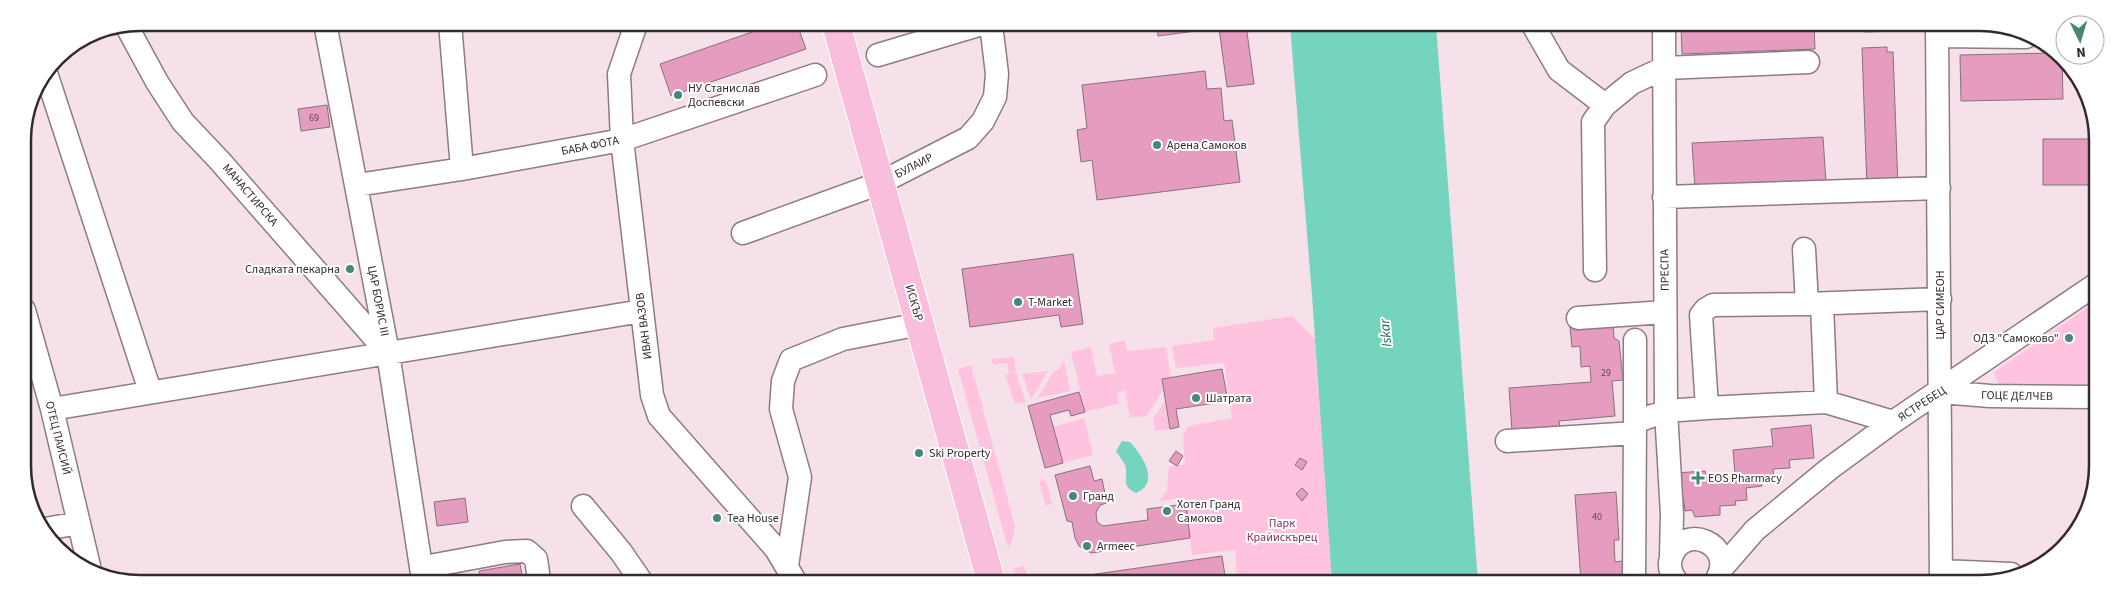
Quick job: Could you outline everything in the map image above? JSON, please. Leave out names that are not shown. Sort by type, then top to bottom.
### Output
[{"type":"main road","name":"ИСКЪР","points":[[838,31],[989,575]]},
{"type":"street","name":"ЦАР БОРИС III","points":[[327,31],[429,572]]},
{"type":"street","points":[[451,31],[462,169]]},
{"type":"street","name":"ИВАН ВАЗОВ","points":[[634,31],[619,74],[622,140],[652,395],[659,416],[776,549],[791,574]]},
{"type":"street","points":[[878,55],[959,31]]},
{"type":"street","name":"БУЛАИР","points":[[743,233],[880,183],[968,138],[983,121],[995,97],[997,74],[992,31]]},
{"type":"street","points":[[1536,31],[1559,70],[1606,105]]},
{"type":"street","name":"ПРЕСПА","points":[[1664,31],[1666,411],[1672,514],[1672,572]]},
{"type":"street","points":[[1937,31],[2008,35]]},
{"type":"street","name":"ЦАР СИМЕОН","points":[[1937,31],[1940,188],[1941,575]]},
{"type":"street","name":"МАНАСТИРСКА","points":[[130,32],[157,82],[183,122],[219,160],[388,353]]},
{"type":"street","points":[[1595,270],[1593,122],[1606,105],[1632,83],[1664,68],[1808,62]]},
{"type":"street","name":"БАБА ФОТА","points":[[357,185],[462,169],[622,140],[815,75]]},
{"type":"street","points":[[49,82],[150,391]]},
{"type":"street","points":[[1664,197],[1940,188]]},
{"type":"street","points":[[1804,249],[1814,304],[1826,402]]},
{"type":"street","name":"ЯСТРЕБЕЦ","points":[[1718,575],[1754,530],[1829,469],[1892,422],[1940,392],[2089,288]]},
{"type":"street","points":[[1707,408],[1702,315],[1706,309],[1713,305],[1814,304],[1940,299]]},
{"type":"street","points":[[52,409],[150,391],[642,311]]},
{"type":"street","points":[[1578,318],[1665,312]]},
{"type":"street","points":[[791,574],[800,477],[781,409],[783,381],[791,360],[843,338],[920,324]]},
{"type":"street","name":"ОТЕЦ ПАИСИЙ","points":[[31,335],[52,409],[88,561]]},
{"type":"street","points":[[1634,575],[1635,340]]},
{"type":"street","name":"ГОЦЕ ДЕЛЧЕВ","points":[[1940,392],[1990,396],[2089,397]]},
{"type":"street","points":[[1508,441],[1635,427],[1666,411],[1826,402],[1892,422]]},
{"type":"street","points":[[583,506],[621,552],[636,575]]},
{"type":"street","name":"ПРЕСПА","points":[[1672,514],[1696,540],[1716,548],[1719,554],[1717,575]]},
{"type":"street","points":[[51,528],[79,523]]},
{"type":"street","name":"ЯСТРЕБЕЦ","points":[[1696,540],[1754,530]]},
{"type":"street","points":[[1672,572],[1681,544],[1696,540]]},
{"type":"street","points":[[429,572],[506,552],[527,551],[536,560],[538,575]]},
{"type":"green space","name":"ОДЗ \"Самоково\"","points":[[2089,306],[2089,386],[1999,387],[1994,372]]},
{"type":"green space","name":"Парк Крайискърец","points":[[1292,316],[1315,339],[1332,575],[1237,575],[1235,550],[1192,555],[1185,498],[1159,501],[1167,490],[1169,467],[1185,464],[1183,436],[1188,426],[1232,418],[1224,363],[1176,368],[1172,346],[1214,340],[1213,328]]},
{"type":"green space","points":[[1125,340],[1127,351],[1166,347],[1171,378],[1162,379],[1163,390],[1147,416],[1130,418],[1125,391],[1117,392],[1119,404],[1085,412],[1071,352],[1091,347],[1097,376],[1115,373],[1109,344]]},
{"type":"green space","points":[[1014,357],[1017,376],[1026,402],[1015,404],[1005,375],[1009,373],[1007,363],[993,365],[991,359]]},
{"type":"green space","points":[[1064,360],[1070,391],[1037,398],[1054,371],[1058,370]]},
{"type":"green space","points":[[971,365],[1015,526],[1013,538],[1008,548],[958,369]]},
{"type":"green space","points":[[1048,371],[1031,400],[1022,374]]},
{"type":"green space","points":[[1165,401],[1170,429],[1155,431],[1153,419]]},
{"type":"green space","points":[[1084,418],[1093,455],[1063,463],[1053,427]]},
{"type":"green space","points":[[1046,480],[1052,504],[1046,506],[1039,481]]},
{"type":"green space","points":[[1024,566],[1028,575],[1016,575],[1014,568]]},
{"type":"water","name":"Iskar","points":[[1290,31],[1436,31],[1477,575],[1332,575],[1312,295]]},
{"type":"water","points":[[1122,441],[1130,442],[1140,454],[1147,469],[1147,483],[1136,493],[1127,486],[1126,467],[1116,451]]},
{"type":"building","points":[[755,31],[800,31],[806,49],[671,96],[660,64]]},
{"type":"building","points":[[1158,31],[1196,31],[1158,36]]},
{"type":"building","points":[[1219,31],[1247,31],[1254,84],[1227,87]]},
{"type":"building","points":[[1681,31],[1814,31],[1815,49],[1682,54]]},
{"type":"building","points":[[1887,47],[1887,52],[1893,52],[1898,187],[1867,188],[1862,48]]},
{"type":"building","points":[[2045,53],[2055,61],[2055,65],[2059,65],[2062,68],[2063,99],[1961,101],[1960,55]]},
{"type":"building","name":"Арена Самоков","points":[[1205,71],[1207,89],[1221,88],[1224,121],[1232,120],[1240,182],[1097,200],[1092,160],[1081,162],[1077,130],[1087,128],[1082,85]]},
{"type":"building","points":[[327,105],[330,127],[301,131],[298,109]]},
{"type":"building","points":[[1823,137],[1826,183],[1695,190],[1692,143]]},
{"type":"building","points":[[2043,139],[2089,139],[2089,185],[2043,185]]},
{"type":"building","points":[[1073,254],[1083,324],[1061,327],[1059,315],[970,327],[962,269]]},
{"type":"building","points":[[1613,323],[1614,338],[1619,341],[1623,380],[1612,381],[1615,416],[1559,421],[1560,427],[1512,431],[1509,388],[1591,382],[1590,366],[1581,367],[1580,346],[1572,347],[1570,327]]},
{"type":"building","name":"Шатрата","points":[[1222,369],[1228,401],[1176,409],[1179,427],[1170,429],[1162,379]]},
{"type":"building","points":[[1079,392],[1085,412],[1071,416],[1069,410],[1050,415],[1063,463],[1045,468],[1028,406]]},
{"type":"building","points":[[1811,425],[1814,458],[1789,460],[1790,468],[1773,469],[1774,477],[1761,478],[1762,486],[1746,488],[1747,500],[1735,501],[1736,505],[1720,506],[1720,515],[1695,517],[1692,510],[1685,511],[1684,502],[1678,501],[1675,473],[1705,471],[1706,477],[1735,474],[1733,450],[1773,446],[1771,429]]},
{"type":"building","points":[[1176,451],[1183,456],[1177,466],[1169,461]]},
{"type":"building","points":[[1300,458],[1307,462],[1302,470],[1295,465]]},
{"type":"building","name":"Хотел Гранд Самоков","points":[[1090,466],[1094,481],[1102,479],[1107,503],[1100,505],[1096,513],[1097,522],[1103,526],[1148,520],[1147,509],[1186,504],[1190,538],[1091,553],[1079,546],[1075,538],[1072,522],[1067,521],[1055,475]]},
{"type":"building","points":[[1302,488],[1308,494],[1302,501],[1296,494]]},
{"type":"building","points":[[1616,492],[1619,540],[1614,540],[1615,562],[1623,561],[1624,575],[1581,575],[1575,495]]},
{"type":"building","points":[[465,498],[468,522],[437,526],[434,502]]},
{"type":"building","points":[[1222,556],[1225,575],[1089,575]]},
{"type":"building","points":[[520,564],[522,575],[480,575],[479,571]]},
{"type":"place","name":"НУ Станислав Доспевски","points":[[678,95]]},
{"type":"place","name":"Арена Самоков","points":[[1157,145]]},
{"type":"place","name":"Сладката пекарна","points":[[350,269]]},
{"type":"place","name":"T-Market","points":[[1018,302]]},
{"type":"place","name":"ОДЗ \"Самоково\"","points":[[2069,338]]},
{"type":"place","name":"Шатрата","points":[[1196,398]]},
{"type":"place","name":"Ski Property","points":[[919,453]]},
{"type":"place","name":"EOS Pharmacy","points":[[1698,478]]},
{"type":"place","name":"Гранд","points":[[1073,496]]},
{"type":"place","name":"Хотел Гранд Самоков","points":[[1167,511]]},
{"type":"place","name":"Tea House","points":[[717,518]]},
{"type":"place","name":"Armeec","points":[[1087,546]]}]
